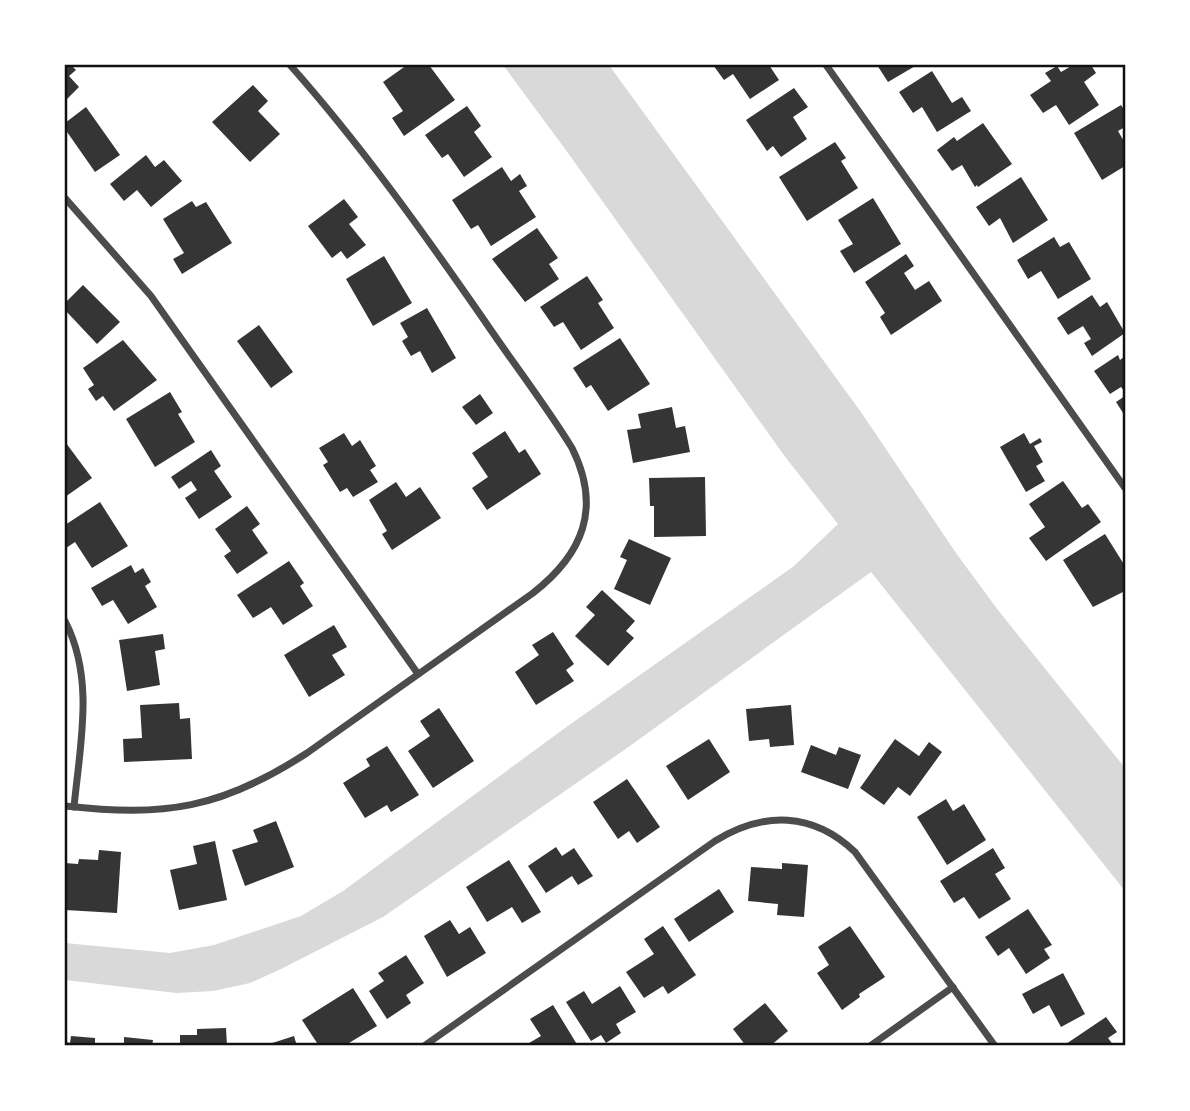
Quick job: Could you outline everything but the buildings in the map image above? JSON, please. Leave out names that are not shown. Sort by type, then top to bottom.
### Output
[{"type":"street","points":[[65,806],[122,811],[154,810],[203,802],[236,792],[286,766],[533,593],[559,571],[575,549],[585,522],[585,483],[578,460],[557,424],[427,237],[335,115],[290,65]]},
{"type":"street","points":[[826,65],[1125,488]]},
{"type":"street","points":[[65,198],[151,296],[418,674]]},
{"type":"street","points":[[65,621],[77,650],[83,682],[83,720],[74,807]]},
{"type":"street","points":[[424,1046],[715,841],[739,828],[772,819],[812,824],[845,842],[875,876],[995,1046]]},
{"type":"street","points":[[870,1046],[953,987]]},
{"type":"shaded area","points":[[503,65],[609,65],[863,415],[956,553],[998,610],[1125,768],[1125,891],[871,572],[627,748],[383,917],[279,970],[250,983],[213,991],[176,993],[65,980],[65,943],[170,953],[214,945],[301,916],[343,891],[565,728],[794,566],[838,524],[786,458]]}]
